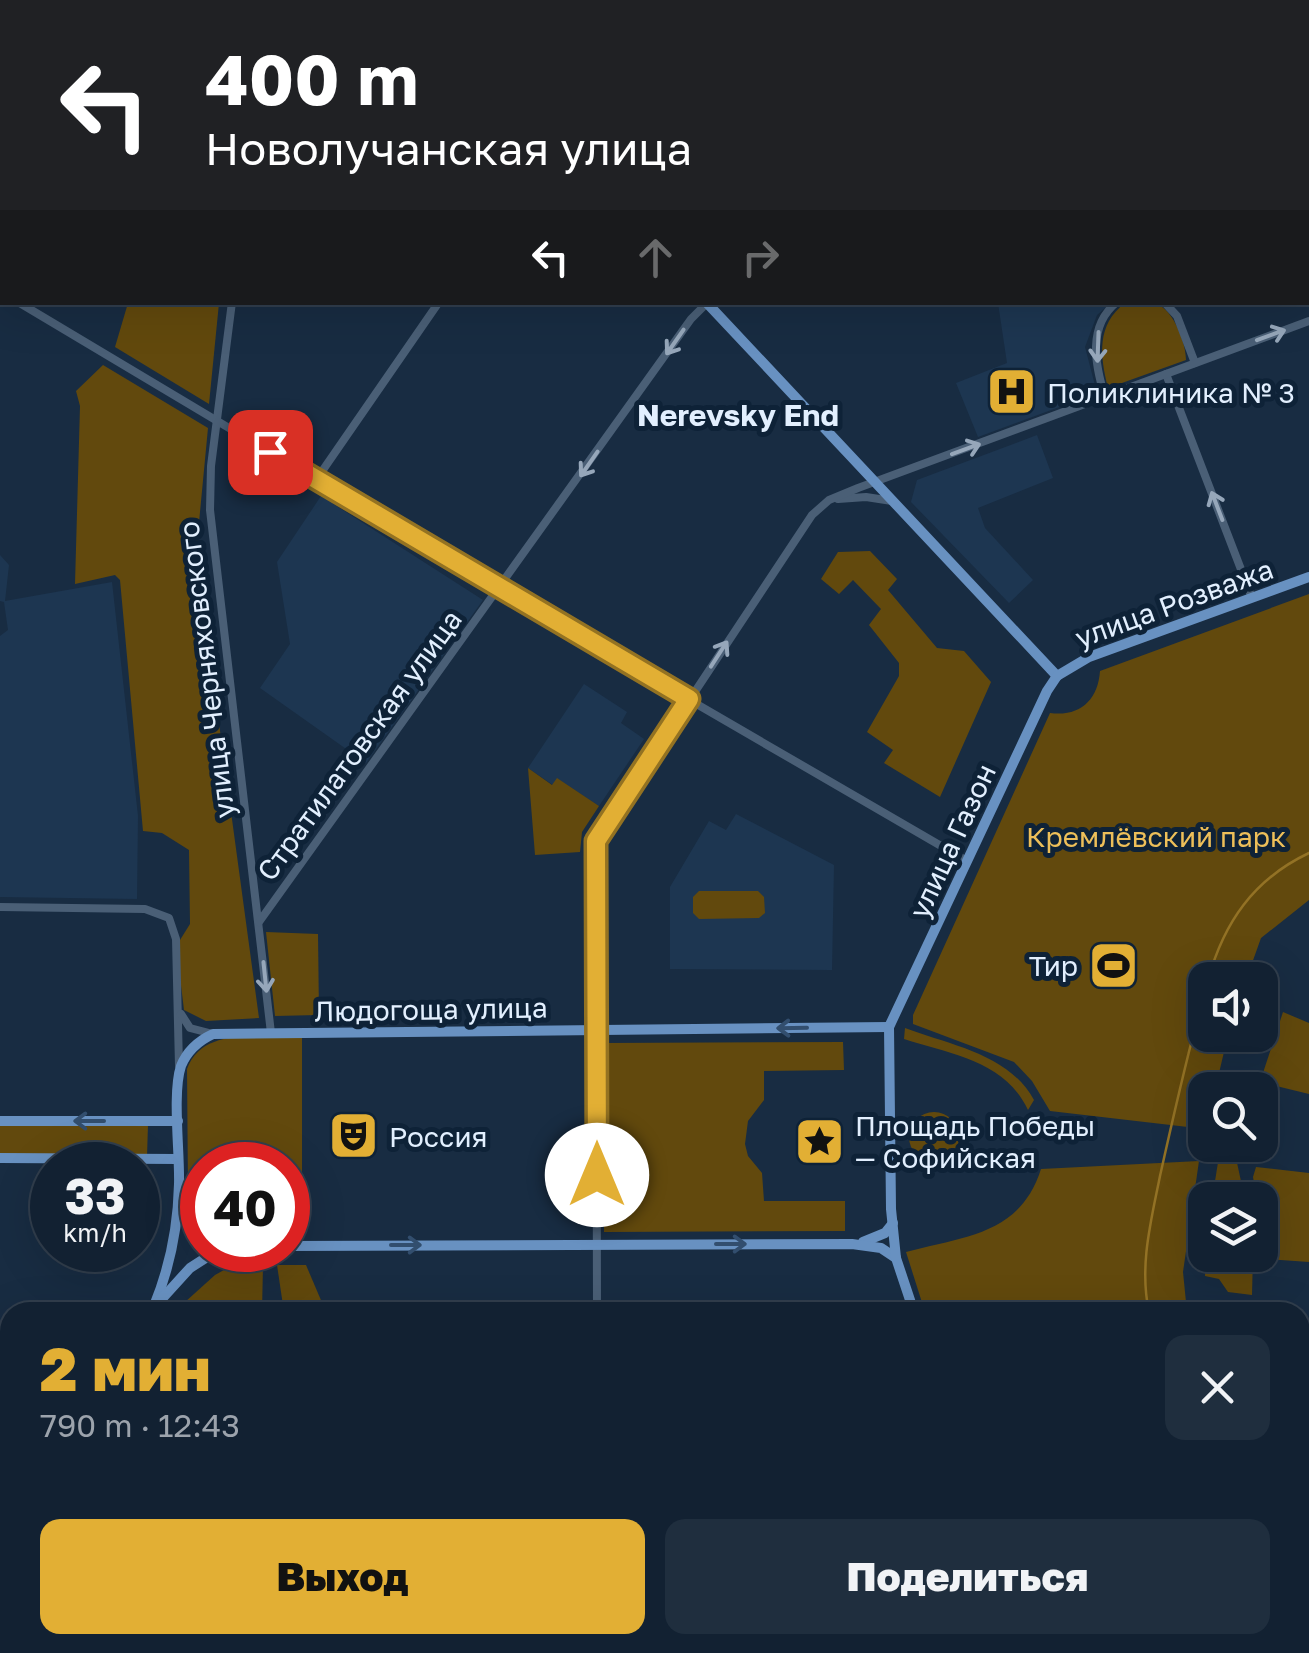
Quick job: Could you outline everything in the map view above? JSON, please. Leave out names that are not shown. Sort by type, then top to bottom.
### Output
[{"type":"main road","points":[[709,305],[1057,676]]},
{"type":"main road","name":"улица Розважа","points":[[1057,676],[1089,657],[1309,576]]},
{"type":"main road","name":"улица Газон","points":[[889,1026],[1046,690],[1057,676]]},
{"type":"main road","points":[[889,1026],[893,1223],[896,1258],[911,1302]]},
{"type":"main road","name":"Людогоща улица","points":[[213,1034],[889,1026]]},
{"type":"main road","points":[[155,1302],[173,1246],[179,1186],[180,1070],[193,1047],[213,1034]]},
{"type":"main road","points":[[0,1121],[178,1121]]},
{"type":"main road","points":[[0,1158],[178,1160]]},
{"type":"main road","points":[[852,1244],[880,1236],[893,1223]]},
{"type":"main road","points":[[310,1246],[852,1244],[881,1248],[896,1258]]},
{"type":"main road","points":[[158,1302],[186,1272]]},
{"type":"street","points":[[23,305],[500,590],[967,860]]},
{"type":"street","name":"улица Черняховского","points":[[232,305],[210,510],[270,1033]]},
{"type":"street","points":[[316,480],[437,305]]},
{"type":"street","name":"Стратилатовская улица","points":[[259,922],[691,319],[705,305]]},
{"type":"street","points":[[1105,397],[1098,374],[1096,341],[1100,322],[1114,305]]},
{"type":"street","points":[[1167,305],[1177,316],[1195,363]]},
{"type":"street","points":[[597,1302],[596,841],[802,528],[829,500],[1309,321]]},
{"type":"street","points":[[1166,374],[1252,598]]},
{"type":"street","points":[[829,500],[866,497],[892,501]]},
{"type":"street","points":[[0,907],[136,908],[165,916],[176,939],[180,1070]]},
{"type":"street","points":[[178,1010],[190,1028],[213,1034]]},
{"type":"shaded area","points":[[998,305],[1109,305],[1097,315],[1085,347],[1097,393],[978,437],[956,383],[1007,363]]},
{"type":"shaded area","points":[[1037,435],[1053,478],[978,508],[985,528],[1033,580],[1009,603],[911,502],[917,480]]},
{"type":"shaded area","points":[[321,496],[483,600],[366,763],[260,688],[290,644],[277,562]]},
{"type":"shaded area","points":[[0,555],[9,565],[5,601],[112,582],[138,816],[137,899],[0,897],[0,636],[8,630],[4,602],[0,601]]},
{"type":"shaded area","points":[[584,684],[627,712],[621,723],[644,739],[599,806],[558,779],[553,785],[528,768]]},
{"type":"shaded area","points":[[736,814],[834,865],[832,970],[670,969],[670,887],[709,821],[726,830]]},
{"type":"green space","points":[[127,305],[219,305],[209,404],[115,347]]},
{"type":"green space","points":[[1123,305],[1163,308],[1178,328],[1186,360],[1108,388],[1103,342]]},
{"type":"green space","points":[[103,365],[208,428],[196,554],[259,1018],[206,1021],[184,1010],[179,969],[180,940],[190,924],[189,850],[162,833],[143,831],[120,580],[115,575],[75,584],[80,406],[76,391]]},
{"type":"green space","points":[[870,551],[897,579],[888,590],[937,648],[964,651],[991,682],[940,797],[884,763],[893,750],[867,732],[899,676],[899,663],[869,625],[881,609],[853,580],[839,594],[821,579],[838,552]]},
{"type":"green space","name":"Кремлёвский парк","points":[[1309,594],[1309,900],[1261,938],[1252,962],[1188,962],[1188,1052],[1224,1052],[1219,1072],[1188,1072],[1188,1127],[1050,1111],[1032,1081],[1014,1062],[913,1024],[913,1015],[1050,713],[1070,712],[1086,704],[1096,690],[1100,671]]},
{"type":"green space","points":[[528,768],[552,785],[557,778],[599,806],[582,832],[580,852],[535,855]]},
{"type":"green space","points":[[699,891],[758,891],[764,897],[765,913],[759,918],[699,919],[693,913],[693,897]]},
{"type":"green space","points":[[266,932],[318,934],[319,1015],[275,1016]]},
{"type":"green space","points":[[1283,1012],[1309,1023],[1309,1094],[1278,1086],[1278,1072],[1263,1072],[1270,1052],[1278,1052],[1278,1027]]},
{"type":"green space","points":[[905,1028],[994,1061],[1023,1084],[1034,1100],[1028,1110],[1006,1080],[991,1070],[958,1055],[904,1039]]},
{"type":"green space","points":[[302,1037],[302,1142],[188,1142],[187,1069],[195,1055],[220,1040]]},
{"type":"green space","points":[[843,1042],[844,1070],[764,1071],[764,1100],[748,1121],[745,1144],[748,1156],[762,1173],[764,1201],[845,1201],[845,1231],[604,1232],[605,1043]]},
{"type":"green space","points":[[934,1112],[952,1119],[959,1137],[952,1155],[934,1162],[916,1155],[909,1137],[916,1119]]},
{"type":"green space","points":[[0,1124],[148,1125],[147,1142],[30,1142],[30,1155],[0,1155]]},
{"type":"green space","points":[[1199,1162],[1196,1182],[1188,1182],[1188,1237],[1183,1272],[1186,1302],[922,1302],[906,1252],[988,1229],[1019,1208],[1041,1169]]},
{"type":"green space","points":[[1218,1162],[1237,1162],[1241,1182],[1215,1182]]},
{"type":"green space","points":[[1256,1167],[1309,1173],[1309,1262],[1278,1260],[1278,1182],[1254,1182]]},
{"type":"green space","points":[[220,1272],[263,1272],[262,1302],[185,1302]]},
{"type":"green space","points":[[278,1272],[309,1272],[322,1302],[283,1302]]},
{"type":"green space","points":[[1205,1272],[1253,1272],[1252,1295],[1228,1292],[1219,1279],[1205,1276]]},
{"type":"waterway","points":[[1214,962],[1232,921],[1257,889],[1309,853]]},
{"type":"waterway","points":[[1147,1302],[1145,1278],[1150,1227],[1190,1052]]},
{"type":"place","name":"Поликлиника № 3","points":[[1012,392]]},
{"type":"place","name":"Тир","points":[[1113,965]]},
{"type":"place","name":"Россия","points":[[354,1136]]},
{"type":"place","name":"Площадь Победы — Софийская","points":[[820,1141]]},
{"type":"district","name":"Nerevsky End","points":[[738,415]]},
{"type":"route","points":[[270,452],[689,699],[596,841],[597,1175]]}]
